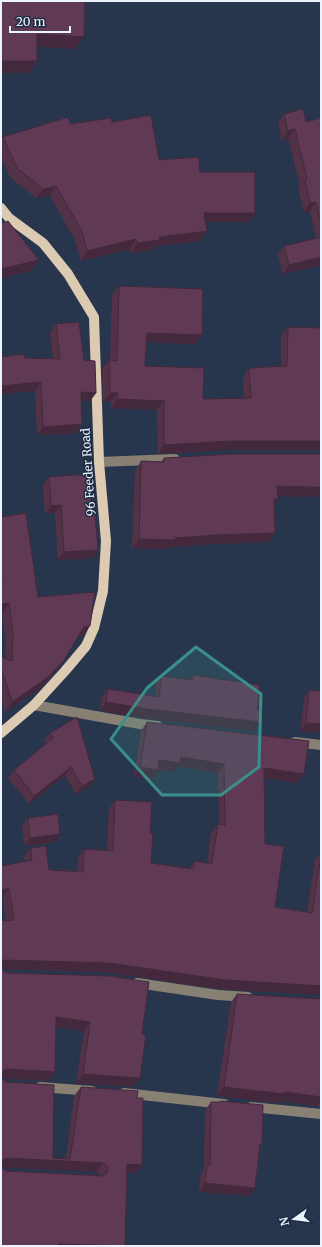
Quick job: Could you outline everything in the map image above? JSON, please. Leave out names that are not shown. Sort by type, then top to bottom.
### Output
[{"type":"main road","name":"96 Feeder Road","points":[[1,208],[9,218],[43,243],[68,274],[94,317],[99,462],[106,541],[103,591],[94,628],[86,646],[34,705],[1,731]]},
{"type":"street","points":[[99,462],[187,459]]},
{"type":"street","points":[[34,705],[171,728]]},
{"type":"street","points":[[282,741],[321,745]]},
{"type":"street","points":[[126,981],[218,995],[256,997]]},
{"type":"street","points":[[31,1086],[99,1091]]},
{"type":"street","points":[[114,1092],[321,1114]]},
{"type":"highlighted area","points":[[196,647],[261,694],[259,767],[221,795],[162,795],[111,739],[147,688]]},
{"type":"building","points":[[1,1],[85,1],[84,37],[37,34],[37,61],[1,61]]},
{"type":"building","points":[[303,109],[306,122],[321,118],[321,224],[316,202],[310,203],[305,180],[307,179],[295,129],[288,131],[284,114]]},
{"type":"building","points":[[151,115],[159,160],[199,157],[200,172],[255,172],[255,213],[204,213],[207,231],[159,237],[160,240],[137,243],[136,239],[87,251],[82,231],[56,186],[43,189],[17,168],[3,137],[68,117],[70,124],[111,118],[112,122]]},
{"type":"building","points":[[8,221],[39,260],[1,269],[1,224]]},
{"type":"building","points":[[321,237],[321,257],[289,265],[284,246]]},
{"type":"building","points":[[119,286],[203,289],[202,335],[147,333],[145,366],[204,368],[203,399],[251,398],[249,368],[287,366],[288,327],[321,328],[321,441],[231,441],[164,445],[164,401],[117,399],[118,393],[110,393],[109,360],[117,361]]},
{"type":"building","points":[[79,322],[84,360],[95,361],[96,393],[81,392],[82,424],[43,427],[41,382],[1,386],[1,345],[2,357],[24,354],[25,358],[60,359],[56,324]]},
{"type":"building","points":[[232,454],[321,454],[321,487],[277,486],[278,499],[274,499],[275,533],[217,535],[175,538],[175,540],[139,539],[141,461],[164,462],[164,458]]},
{"type":"building","points":[[90,474],[92,513],[95,513],[98,550],[64,552],[61,505],[51,506],[49,477]]},
{"type":"building","points":[[26,513],[38,597],[95,592],[90,626],[84,627],[64,660],[48,677],[12,702],[1,667],[1,657],[12,661],[13,632],[9,603],[1,604],[1,517]]},
{"type":"building","points":[[193,675],[260,685],[257,710],[261,710],[260,722],[147,709],[106,702],[108,689],[159,697],[162,676],[192,680]]},
{"type":"building","points":[[309,690],[321,691],[321,724],[306,723]]},
{"type":"building","points":[[77,717],[95,779],[82,786],[71,767],[34,796],[14,770],[53,738],[50,733]]},
{"type":"building","points":[[147,722],[309,741],[304,774],[264,768],[265,844],[284,846],[275,907],[312,913],[321,856],[321,986],[225,980],[109,963],[4,960],[1,965],[1,921],[14,920],[9,888],[1,890],[1,866],[32,860],[31,848],[46,846],[49,870],[83,872],[84,849],[113,851],[115,800],[152,802],[150,833],[153,833],[151,863],[193,869],[195,861],[212,864],[218,824],[225,825],[224,764],[181,757],[180,763],[159,760],[158,770],[140,767]]},
{"type":"building","points":[[58,814],[60,834],[30,838],[28,818]]},
{"type":"building","points":[[1,967],[3,971],[7,973],[109,976],[149,982],[142,1034],[146,1035],[140,1078],[83,1074],[90,1022],[56,1017],[55,1072],[8,1069],[4,1070],[1,1074]]},
{"type":"building","points":[[237,994],[321,999],[321,1097],[285,1092],[284,1094],[224,1087]]},
{"type":"building","points":[[1,1075],[6,1082],[54,1085],[53,1158],[70,1159],[81,1087],[138,1091],[137,1098],[143,1098],[142,1165],[127,1164],[125,1246],[59,1244],[59,1246],[1,1246],[1,1165],[3,1169],[7,1171],[102,1176],[107,1173],[108,1167],[103,1163],[8,1158],[2,1160],[1,1163]]},
{"type":"building","points":[[221,1101],[263,1105],[262,1144],[260,1144],[255,1188],[205,1183],[207,1165],[210,1165],[211,1102]]}]
